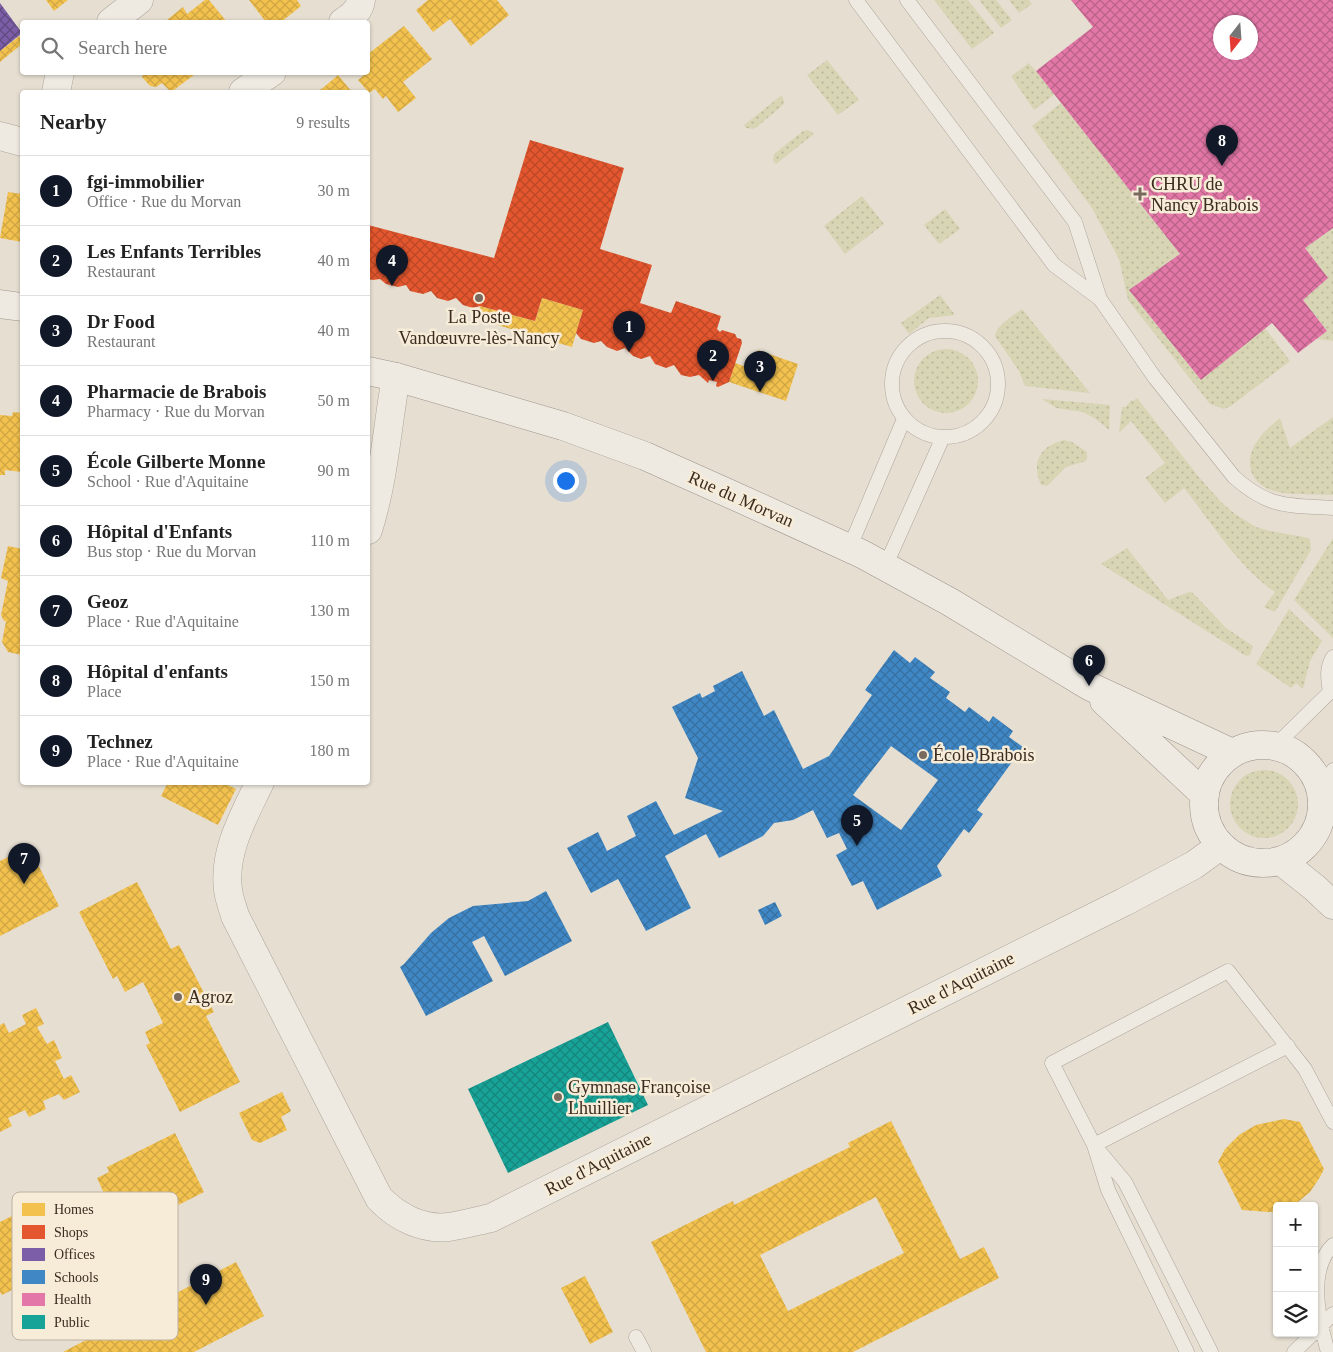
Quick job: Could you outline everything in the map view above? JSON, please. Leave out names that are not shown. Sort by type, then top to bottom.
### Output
[{"type":"street","points":[[114,20],[140,0]]},
{"type":"street","points":[[346,20],[353,16],[360,6],[361,0]]},
{"type":"street","points":[[56,90],[59,75]]},
{"type":"street","points":[[246,90],[268,75]]},
{"type":"street","points":[[0,136],[20,141]]},
{"type":"street","points":[[0,304],[20,307]]},
{"type":"street","name":"Rue du Morvan","points":[[370,371],[396,377],[562,426],[645,456],[849,548],[950,602],[1089,686],[1232,753]]},
{"type":"street","points":[[370,523],[386,452],[396,377]]},
{"type":"street","name":"Rue du Morvan","points":[[1089,686],[1205,795]]},
{"type":"street","points":[[1253,745],[1274,746],[1296,754],[1312,770],[1327,780],[1322,807],[1326,830],[1298,852],[1281,861],[1259,863],[1238,858],[1220,846],[1208,827],[1203,807],[1206,786],[1216,767],[1232,753],[1253,745]]},
{"type":"street","name":"Rue d'Aquitaine","points":[[259,785],[237,830],[230,851],[228,890],[235,916],[379,1198],[392,1211],[410,1221],[429,1226],[448,1227],[491,1218],[1124,902],[1194,865],[1220,846]]},
{"type":"street","points":[[1281,861],[1333,905]]},
{"type":"lane","points":[[856,0],[1054,265],[1100,299]]},
{"type":"lane","points":[[907,0],[1075,222],[1100,299],[1162,386],[1234,477],[1250,491],[1265,500],[1280,505],[1333,508]]},
{"type":"lane","points":[[942,330],[958,332],[973,338],[986,350],[994,364],[998,380],[997,397],[992,410],[984,421],[973,430],[959,436],[943,437],[929,435],[915,429],[904,419],[896,407],[892,394],[891,380],[894,366],[900,354],[911,342],[926,334],[942,330]]},
{"type":"lane","points":[[849,548],[904,419]]},
{"type":"lane","points":[[885,567],[943,437]]},
{"type":"lane","points":[[1274,746],[1332,690],[1328,677],[1328,665],[1333,657]]},
{"type":"lane","points":[[1187,1352],[1108,1190],[1094,1145],[1052,1063],[1228,971],[1305,1069],[1333,1122]]},
{"type":"lane","points":[[1094,1145],[1288,1046]]},
{"type":"lane","points":[[1094,1145],[1124,1182],[1211,1352]]},
{"type":"lane","points":[[1328,1352],[1320,1328],[1317,1302],[1318,1284],[1324,1257],[1333,1245]]},
{"type":"lane","points":[[1294,1352],[1333,1314]]},
{"type":"lane","points":[[636,1337],[644,1352]]},
{"type":"shaded area","points":[[934,0],[968,0],[994,33],[972,49]]},
{"type":"shaded area","points":[[979,0],[996,0],[1012,20],[1001,28]]},
{"type":"shaded area","points":[[1009,0],[1029,0],[1032,4],[1019,13]]},
{"type":"shaded area","points":[[827,60],[859,100],[838,115],[807,75]]},
{"type":"shaded area","points":[[1029,63],[1055,94],[1034,110],[1011,76]]},
{"type":"shaded area","points":[[782,95],[783,105],[757,127],[753,129],[746,128],[744,125]]},
{"type":"shaded area","points":[[1061,103],[1180,254],[1129,290],[1201,380],[1265,328],[1290,361],[1231,406],[1224,409],[1210,404],[1128,300],[1119,259],[1092,208],[1032,126]]},
{"type":"shaded area","points":[[808,130],[814,134],[776,164],[773,161],[774,154],[803,131]]},
{"type":"shaded area","points":[[862,196],[884,224],[845,254],[824,226]]},
{"type":"shaded area","points":[[945,209],[960,229],[939,244],[924,225]]},
{"type":"shaded area","points":[[1333,228],[1333,341],[1317,339],[1327,331],[1303,300],[1328,278],[1305,248]]},
{"type":"shaded area","points":[[940,295],[955,315],[929,318],[909,334],[901,323]]},
{"type":"shaded area","points":[[1022,309],[1090,393],[1025,386],[1019,371],[995,336],[1002,324]]},
{"type":"shaded area","points":[[946,349],[958,351],[969,358],[976,369],[978,381],[976,393],[969,404],[958,411],[946,413],[934,411],[923,404],[916,393],[914,381],[916,369],[923,358],[934,351]]},
{"type":"shaded area","points":[[1137,398],[1198,476],[1221,502],[1235,514],[1256,527],[1310,539],[1311,550],[1275,612],[1264,607],[1275,592],[1237,557],[1184,488],[1165,503],[1145,478],[1165,463],[1131,421],[1119,433],[1122,407],[1126,407],[1131,400],[1133,401]]},
{"type":"shaded area","points":[[1042,399],[1110,405],[1109,430],[1096,419],[1083,412],[1056,408]]},
{"type":"shaded area","points":[[1333,417],[1333,495],[1278,492],[1263,486],[1257,481],[1251,469],[1251,454],[1260,437],[1274,423],[1280,418],[1290,448]]},
{"type":"shaded area","points":[[1064,440],[1072,442],[1087,452],[1086,461],[1066,467],[1047,486],[1041,485],[1037,469],[1040,456],[1049,446]]},
{"type":"shaded area","points":[[1333,538],[1333,638],[1294,600]]},
{"type":"shaded area","points":[[1127,548],[1168,600],[1189,592],[1193,593],[1226,628],[1253,646],[1250,655],[1246,656],[1101,564]]},
{"type":"shaded area","points":[[1289,609],[1322,641],[1310,661],[1303,689],[1296,683],[1291,688],[1256,664]]},
{"type":"shaded area","points":[[1264,770],[1277,773],[1288,780],[1295,791],[1298,804],[1295,817],[1288,828],[1277,835],[1264,838],[1251,835],[1240,828],[1233,817],[1230,804],[1233,791],[1240,780],[1251,773]]},
{"type":"building: Homes","points":[[46,0],[68,0],[54,11]]},
{"type":"building: Homes","points":[[205,0],[209,0],[225,20],[167,20],[183,7],[187,14]]},
{"type":"building: Homes","points":[[249,0],[297,0],[301,6],[284,20],[264,20]]},
{"type":"building: Homes","points":[[428,0],[497,0],[509,15],[471,46],[450,19],[433,32],[416,10]]},
{"type":"building: Homes","points":[[404,26],[432,59],[403,82],[416,98],[398,112],[386,96],[383,99],[375,89],[370,92],[370,90],[366,90],[358,80],[364,75],[370,75],[370,52]]},
{"type":"building: Homes","points":[[20,36],[20,46],[0,62],[0,51]]},
{"type":"building: Homes","points":[[143,75],[194,75],[174,90],[169,90],[162,83],[156,87],[150,86],[142,77]]},
{"type":"building: Homes","points":[[338,75],[350,90],[320,90]]},
{"type":"building: Homes","points":[[8,192],[20,194],[20,242],[0,238]]},
{"type":"building: Homes","points":[[542,298],[583,310],[572,347],[477,319],[480,306],[535,321]]},
{"type":"building: Homes","points":[[758,350],[798,364],[786,401],[729,382],[735,363],[752,369]]},
{"type":"building: Homes","points":[[13,412],[20,413],[20,472],[5,470],[5,475],[0,475],[0,415],[12,416]]},
{"type":"building: Homes","points":[[8,546],[20,549],[20,655],[8,652],[2,642],[6,621],[4,621],[1,615],[8,581],[1,578]]},
{"type":"building: Homes","points":[[166,785],[228,785],[236,789],[218,825],[161,796]]},
{"type":"building: Homes","points":[[29,847],[59,906],[0,936],[0,861]]},
{"type":"building: Homes","name":"Agroz","points":[[137,882],[171,949],[179,945],[214,1012],[206,1016],[240,1082],[180,1112],[146,1045],[150,1043],[145,1032],[163,1023],[143,982],[125,992],[117,976],[113,979],[79,912]]},
{"type":"building: Homes","points":[[36,1008],[44,1024],[37,1027],[47,1044],[54,1040],[62,1058],[55,1061],[64,1079],[71,1075],[80,1092],[64,1100],[59,1094],[43,1101],[46,1109],[29,1117],[25,1110],[8,1118],[12,1126],[0,1132],[0,1025],[4,1023],[9,1033],[26,1024],[22,1015]]},
{"type":"building: Homes","points":[[282,1092],[291,1111],[281,1117],[287,1130],[260,1143],[252,1140],[239,1113]]},
{"type":"building: Homes","points":[[1284,1119],[1300,1122],[1324,1169],[1310,1192],[1298,1202],[1273,1202],[1273,1212],[1242,1210],[1218,1162],[1225,1149],[1239,1135],[1256,1125]]},
{"type":"building: Homes","points":[[891,1121],[960,1259],[984,1247],[999,1278],[853,1352],[706,1352],[651,1242],[733,1201],[734,1205],[850,1147],[848,1143]],"holes":[[[876,1197],[904,1253],[788,1311],[760,1255]]]},
{"type":"building: Homes","points":[[175,1133],[204,1192],[178,1205],[178,1192],[103,1192],[97,1178],[109,1172],[107,1167]]},
{"type":"building: Homes","points":[[12,1216],[12,1290],[2,1295],[0,1292],[0,1222]]},
{"type":"building: Homes","points":[[236,1262],[264,1316],[194,1352],[63,1352],[86,1340],[178,1340],[178,1292]]},
{"type":"building: Homes","points":[[585,1276],[613,1332],[590,1344],[561,1288]]},
{"type":"building: Shops","points":[[530,140],[624,168],[600,249],[652,265],[640,303],[671,313],[676,301],[721,316],[717,329],[720,332],[722,330],[735,334],[737,338],[741,339],[742,343],[729,382],[718,387],[716,386],[717,382],[709,380],[708,383],[699,375],[690,377],[681,375],[674,365],[666,368],[655,364],[650,356],[641,359],[633,356],[625,348],[617,351],[607,347],[601,341],[594,343],[581,339],[576,333],[583,310],[542,298],[535,321],[480,306],[473,308],[463,305],[456,298],[448,301],[437,298],[431,291],[423,294],[410,291],[406,285],[398,287],[386,284],[380,279],[370,279],[370,226],[494,258]]},
{"type":"building: Offices","points":[[0,3],[20,30],[20,35],[0,51]]},
{"type":"building: Schools","points":[[894,650],[910,663],[915,657],[935,672],[930,678],[950,692],[946,698],[965,712],[969,707],[989,722],[993,716],[1013,731],[1009,737],[1023,747],[977,810],[983,814],[969,833],[964,829],[937,866],[942,876],[877,910],[863,881],[852,886],[836,855],[847,849],[839,833],[827,838],[813,810],[793,820],[774,823],[763,836],[719,858],[706,834],[665,856],[691,908],[646,931],[618,879],[591,893],[567,848],[598,832],[607,851],[636,836],[627,816],[656,801],[674,835],[723,811],[685,798],[698,758],[672,707],[700,693],[702,698],[715,691],[713,686],[742,671],[764,716],[774,710],[803,769],[829,756],[872,695],[865,690]],"holes":[[[891,746],[938,780],[901,830],[853,795]]]},
{"type":"building: Schools","points":[[546,891],[572,941],[505,976],[484,936],[472,942],[493,981],[426,1016],[400,967],[431,933],[449,918],[473,906],[528,901]]},
{"type":"building: Schools","points":[[775,902],[782,916],[765,925],[758,910]]},
{"type":"building: Health","points":[[1071,0],[1333,0],[1333,228],[1305,248],[1328,278],[1303,300],[1327,331],[1298,353],[1272,323],[1201,380],[1129,290],[1180,254],[1036,71],[1093,27]]},
{"type":"building: Public","name":"Gymnase Françoise Lhuillier","points":[[608,1022],[648,1105],[508,1173],[468,1089]]},
{"type":"place","name":"Hôpital d'enfants","points":[[1222,166]]},
{"type":"place","name":"CHRU de Nancy Brabois","points":[[1140,194]]},
{"type":"place","name":"Pharmacie de Brabois","points":[[392,286]]},
{"type":"place","name":"La Poste Vandœuvre-lès-Nancy","points":[[479,298]]},
{"type":"place","name":"fgi-immobilier","points":[[629,352]]},
{"type":"place","name":"Les Enfants Terribles","points":[[713,381]]},
{"type":"place","name":"Dr Food","points":[[760,392]]},
{"type":"place","name":"Hôpital d'Enfants","points":[[1089,686]]},
{"type":"place","name":"École Brabois","points":[[923,755]]},
{"type":"place","name":"École Gilberte Monne","points":[[857,846]]},
{"type":"place","name":"Geoz","points":[[24,884]]},
{"type":"place","name":"Agroz","points":[[178,997]]},
{"type":"place","name":"Gymnase Françoise Lhuillier","points":[[558,1097]]},
{"type":"place","name":"Technez","points":[[206,1305]]}]
